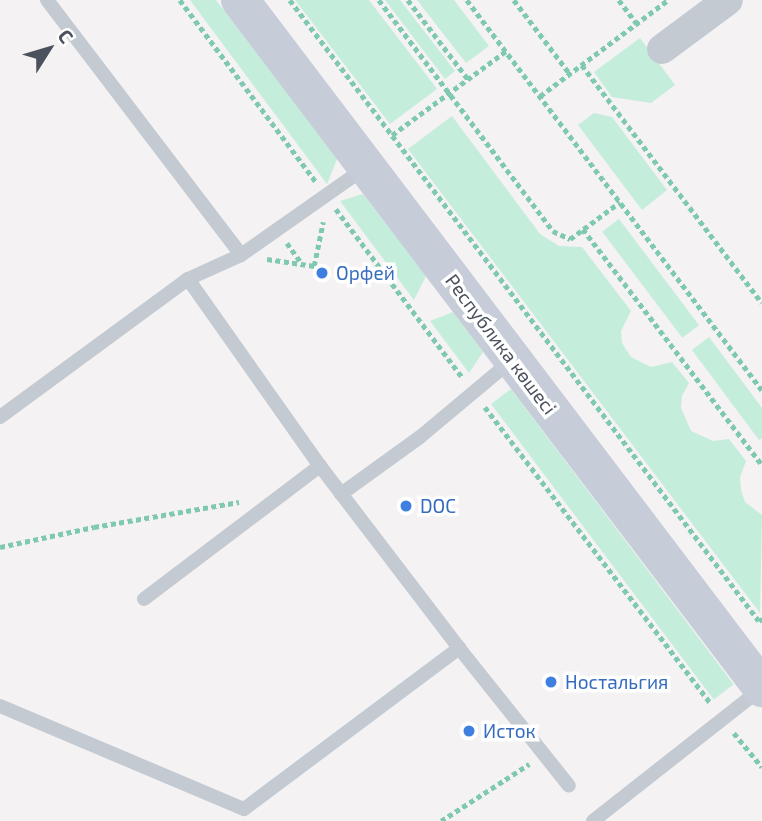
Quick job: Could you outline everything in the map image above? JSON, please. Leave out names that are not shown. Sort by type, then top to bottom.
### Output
[{"type":"street","name":"Республика көшесі","points":[[240,0],[762,688]]},
{"type":"street","points":[[662,49],[728,0]]},
{"type":"lane","points":[[47,0],[241,256]]},
{"type":"lane","points":[[0,417],[188,279],[241,256],[328,197],[367,166]]},
{"type":"lane","points":[[188,279],[341,494],[569,786]]},
{"type":"lane","points":[[341,494],[420,437],[513,359]]},
{"type":"lane","points":[[144,599],[320,466]]},
{"type":"lane","points":[[0,706],[244,809],[459,648]]},
{"type":"lane","points":[[593,821],[762,688]]},
{"type":"path","points":[[290,0],[759,621],[762,619]]},
{"type":"path","points":[[379,0],[553,231],[570,239],[620,202]]},
{"type":"path","points":[[408,0],[468,79]]},
{"type":"path","points":[[467,0],[762,390]]},
{"type":"path","points":[[514,0],[570,74]]},
{"type":"path","points":[[619,0],[637,24]]},
{"type":"path","points":[[540,96],[668,0]]},
{"type":"path","points":[[392,135],[506,51]]},
{"type":"path","points":[[582,65],[762,303]]},
{"type":"path","points":[[241,256],[314,266],[328,197]]},
{"type":"path","points":[[583,229],[762,465]]},
{"type":"path","points":[[279,230],[303,264]]},
{"type":"path","points":[[0,547],[94,527],[278,496]]},
{"type":"path","points":[[441,821],[544,754]]},
{"type":"green space","points":[[190,0],[216,0],[337,159],[327,184]]},
{"type":"green space","points":[[295,0],[369,0],[437,89],[390,124]]},
{"type":"green space","points":[[385,0],[400,0],[455,71],[445,79]]},
{"type":"green space","points":[[417,0],[454,0],[489,46],[466,63]]},
{"type":"green space","points":[[640,38],[675,85],[651,103],[612,97],[594,72]]},
{"type":"green space","points":[[594,113],[612,117],[667,190],[642,210],[578,125]]},
{"type":"green space","points":[[452,116],[540,234],[559,246],[582,247],[631,311],[621,331],[622,343],[631,357],[651,367],[672,362],[689,383],[682,396],[681,408],[691,431],[713,441],[729,439],[746,461],[740,477],[741,490],[745,502],[762,515],[760,613],[408,149]]},
{"type":"green space","points":[[363,194],[426,276],[414,300],[340,201]]},
{"type":"green space","points":[[619,219],[699,325],[682,338],[602,232]]},
{"type":"green space","points":[[453,312],[483,352],[469,373],[430,321]]},
{"type":"green space","points":[[709,337],[762,408],[762,438],[759,440],[692,350]]},
{"type":"green space","points":[[511,389],[734,684],[714,700],[491,404]]},
{"type":"place","name":"Орфей","points":[[322,273]]},
{"type":"place","name":"DOC","points":[[406,506]]},
{"type":"place","name":"Ностальгия","points":[[551,682]]},
{"type":"place","name":"Исток","points":[[469,731]]}]
